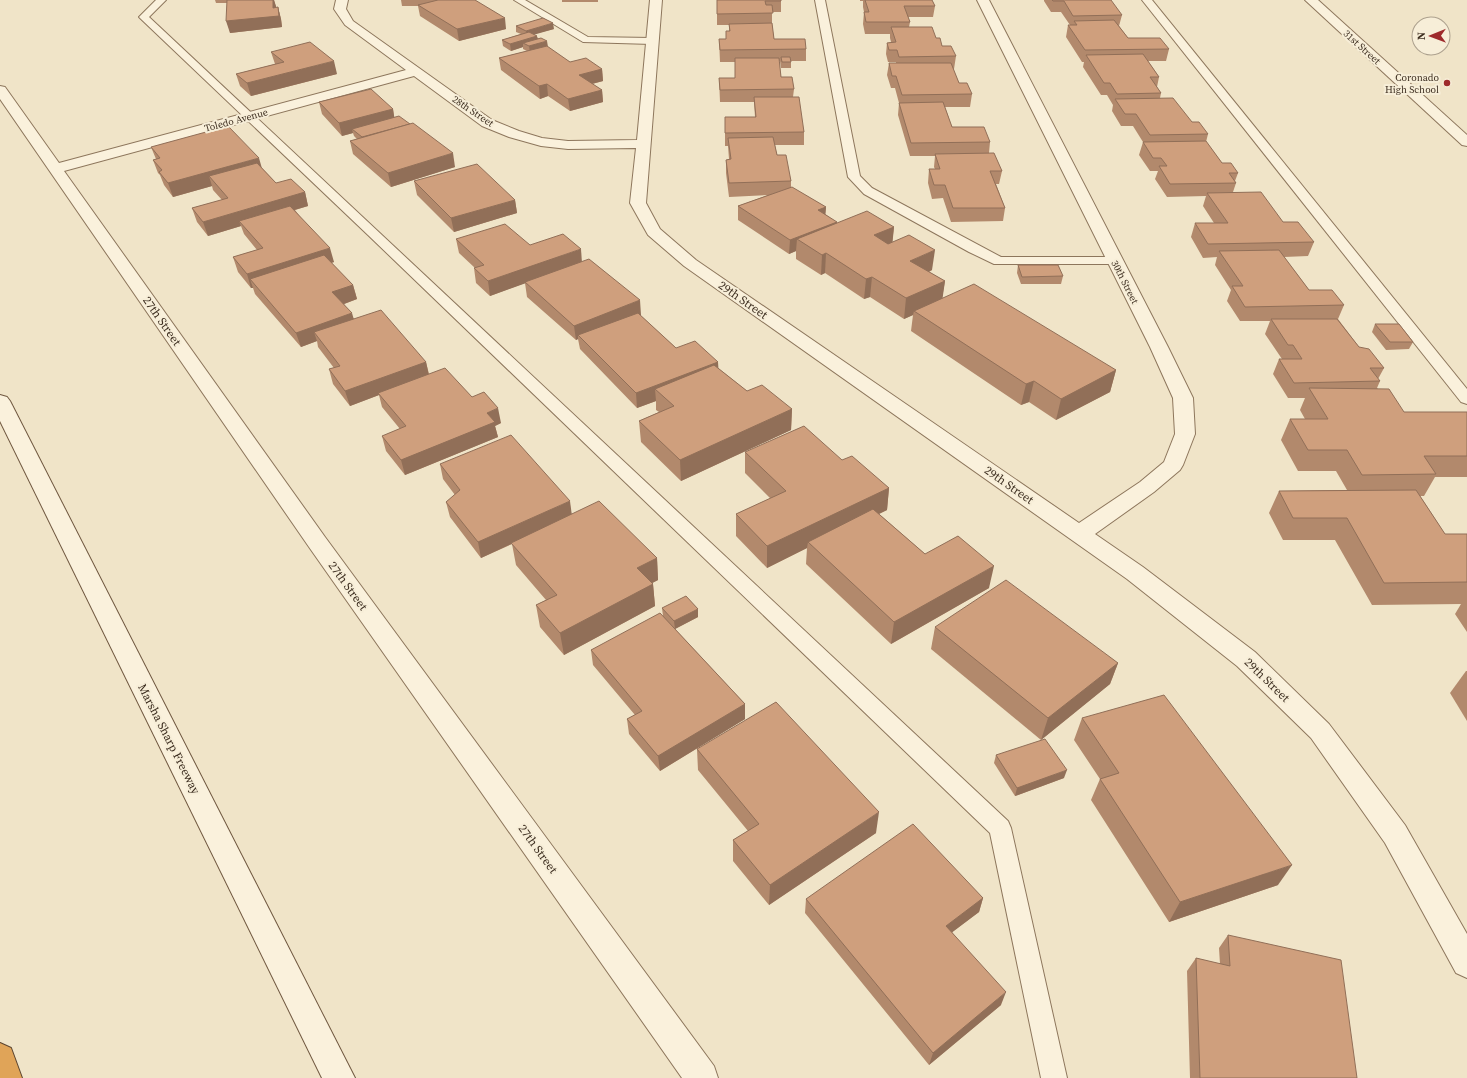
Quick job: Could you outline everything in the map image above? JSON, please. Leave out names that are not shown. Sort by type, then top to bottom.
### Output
[{"type":"highway","points":[[0,1058],[6,1078]]},
{"type":"street","name":"28th Street","points":[[342,0],[340,9],[349,23],[417,71],[486,123],[514,134],[541,142],[568,145],[643,144]]},
{"type":"street","name":"29th Street","points":[[656,0],[638,203],[654,232],[690,263],[1135,573],[1246,659],[1320,731],[1395,834],[1467,963]]},
{"type":"street","name":"30th Street","points":[[983,0],[1159,347],[1183,398],[1185,434],[1173,465],[1147,487],[1079,534]]},
{"type":"street","name":"31st Street","points":[[1310,0],[1467,142]]},
{"type":"street","name":"Toledo Avenue","points":[[55,169],[417,71]]},
{"type":"street","name":"27th Street","points":[[0,90],[317,542],[702,1078]]},
{"type":"street","name":"Marsha Sharp Freeway","points":[[0,401],[339,1078]]},
{"type":"lane","points":[[161,0],[144,16],[1000,828],[1054,1078]]},
{"type":"lane","points":[[519,0],[586,40],[652,41]]},
{"type":"lane","points":[[820,0],[854,177],[868,191],[999,261],[1115,262]]},
{"type":"lane","points":[[1147,0],[1467,399]]},
{"type":"building","points":[[227,0],[273,0],[273,8],[278,7],[279,16],[226,21]]},
{"type":"building","points":[[438,0],[475,0],[505,18],[457,29],[418,5]]},
{"type":"building","points":[[717,0],[781,1],[765,1],[766,5],[772,5],[773,13],[717,14]]},
{"type":"building","points":[[865,0],[932,0],[935,6],[904,6],[910,22],[866,22],[864,12],[869,12]]},
{"type":"building","points":[[1052,0],[1111,0],[1122,15],[1073,16],[1064,1]]},
{"type":"building","points":[[543,18],[553,23],[526,31],[516,26]]},
{"type":"building","points":[[1114,20],[1128,38],[1160,38],[1169,49],[1085,50],[1068,25],[1077,25],[1074,21]]},
{"type":"building","points":[[772,23],[774,39],[805,39],[806,49],[720,50],[719,39],[726,39],[726,31],[730,31],[729,24]]},
{"type":"building","points":[[891,27],[932,27],[936,38],[940,38],[942,46],[951,46],[956,56],[899,57],[897,50],[889,50],[887,43],[896,42]]},
{"type":"building","points":[[529,32],[537,36],[510,44],[502,40]]},
{"type":"building","points":[[541,38],[547,41],[529,46],[523,43]]},
{"type":"building","points":[[310,42],[334,61],[247,83],[236,74],[284,62],[271,52]]},
{"type":"building","points":[[547,46],[570,62],[586,58],[602,69],[579,75],[602,90],[568,99],[547,84],[539,86],[499,58]]},
{"type":"building","points":[[1143,54],[1159,77],[1150,77],[1161,93],[1117,94],[1110,83],[1104,83],[1086,55]]},
{"type":"building","points":[[781,57],[790,57],[791,62],[782,62]]},
{"type":"building","points":[[735,58],[779,58],[781,77],[792,77],[794,89],[720,90],[719,78],[735,78]]},
{"type":"building","points":[[889,63],[951,63],[959,83],[967,83],[972,94],[902,95],[896,76],[892,76]]},
{"type":"building","points":[[371,89],[393,109],[339,123],[319,102]]},
{"type":"building","points":[[754,97],[799,97],[804,132],[725,133],[725,117],[756,117]]},
{"type":"building","points":[[1173,98],[1192,122],[1199,122],[1208,134],[1150,135],[1136,114],[1125,114],[1115,99]]},
{"type":"building","points":[[943,102],[952,127],[984,127],[990,142],[911,143],[899,103]]},
{"type":"building","points":[[399,116],[410,124],[362,137],[352,129]]},
{"type":"building","points":[[413,123],[453,153],[388,173],[350,141]]},
{"type":"building","points":[[228,126],[259,158],[168,183],[159,172],[162,170],[153,160],[160,158],[151,147]]},
{"type":"building","points":[[773,137],[777,155],[786,155],[791,181],[729,183],[726,160],[731,159],[728,138]]},
{"type":"building","points":[[1206,141],[1222,163],[1231,163],[1238,173],[1229,173],[1236,183],[1170,184],[1159,166],[1167,166],[1161,158],[1153,158],[1143,142]]},
{"type":"building","points":[[994,153],[1002,171],[990,171],[1005,208],[953,208],[945,185],[934,185],[929,169],[940,169],[935,154]]},
{"type":"building","points":[[257,163],[276,183],[291,179],[305,192],[203,222],[192,208],[228,198],[209,176]]},
{"type":"building","points":[[477,164],[515,200],[451,218],[414,181]]},
{"type":"building","points":[[792,187],[826,207],[818,210],[837,222],[790,240],[738,206]]},
{"type":"building","points":[[1261,192],[1283,222],[1298,222],[1314,242],[1208,244],[1195,223],[1228,223],[1207,193]]},
{"type":"building","points":[[290,206],[330,248],[247,274],[233,257],[263,248],[239,221]]},
{"type":"building","points":[[867,211],[894,227],[874,235],[888,244],[909,235],[935,250],[910,261],[945,281],[906,298],[872,277],[866,279],[826,253],[822,255],[797,239]]},
{"type":"building","points":[[505,224],[530,245],[563,234],[581,249],[488,281],[474,268],[484,265],[456,239]]},
{"type":"building","points":[[1279,250],[1309,290],[1332,290],[1344,305],[1245,307],[1232,286],[1243,286],[1219,251]]},
{"type":"building","points":[[324,255],[353,285],[332,292],[352,313],[296,333],[250,279]]},
{"type":"building","points":[[589,259],[640,300],[574,326],[525,282]]},
{"type":"building","points":[[1018,265],[1058,265],[1063,276],[1022,277]]},
{"type":"building","points":[[974,284],[1116,370],[1061,399],[1034,381],[1026,384],[914,311]]},
{"type":"building","points":[[381,310],[426,362],[345,391],[329,369],[340,366],[314,332]]},
{"type":"building","points":[[638,313],[676,348],[695,341],[718,362],[636,393],[578,335]]},
{"type":"building","points":[[1271,319],[1337,319],[1359,347],[1369,349],[1384,368],[1370,368],[1380,381],[1294,383],[1279,359],[1302,359],[1293,345],[1288,345]]},
{"type":"building","points":[[1375,324],[1399,324],[1413,342],[1390,342]]},
{"type":"building","points":[[714,365],[747,391],[762,385],[792,409],[680,460],[639,421],[674,406],[655,389]]},
{"type":"building","points":[[445,368],[472,397],[484,392],[498,408],[487,413],[495,422],[401,460],[382,436],[406,426],[378,393]]},
{"type":"building","points":[[1309,388],[1389,389],[1404,412],[1467,412],[1467,456],[1424,456],[1436,474],[1362,475],[1347,450],[1308,450],[1290,419],[1328,419]]},
{"type":"building","points":[[804,426],[842,460],[852,456],[889,488],[767,546],[736,514],[786,491],[745,452]]},
{"type":"building","points":[[511,435],[570,501],[478,542],[446,502],[460,490],[440,464]]},
{"type":"building","points":[[1416,490],[1445,534],[1467,534],[1467,582],[1384,583],[1347,518],[1293,518],[1279,491]]},
{"type":"building","points":[[599,501],[657,558],[637,568],[653,584],[560,633],[536,605],[557,595],[511,543]]},
{"type":"building","points":[[873,509],[925,554],[958,536],[994,566],[894,622],[808,542]]},
{"type":"building","points":[[1006,580],[1118,663],[1048,718],[935,627]]},
{"type":"building","points":[[686,596],[698,609],[674,621],[662,608]]},
{"type":"building","points":[[660,613],[745,704],[658,756],[627,719],[642,711],[591,650]]},
{"type":"building","points":[[1164,695],[1292,865],[1180,902],[1100,779],[1119,773],[1082,718]]},
{"type":"building","points":[[776,702],[879,812],[770,885],[733,840],[759,824],[697,749]]},
{"type":"building","points":[[1045,739],[1067,770],[1017,788],[996,755]]},
{"type":"building","points":[[913,824],[983,898],[946,926],[1006,992],[933,1053],[806,899]]},
{"type":"building","points":[[1228,935],[1341,960],[1357,1078],[1200,1078],[1196,958],[1230,966]]},
{"type":"place","name":"Coronado High School","points":[[1447,83]]}]
